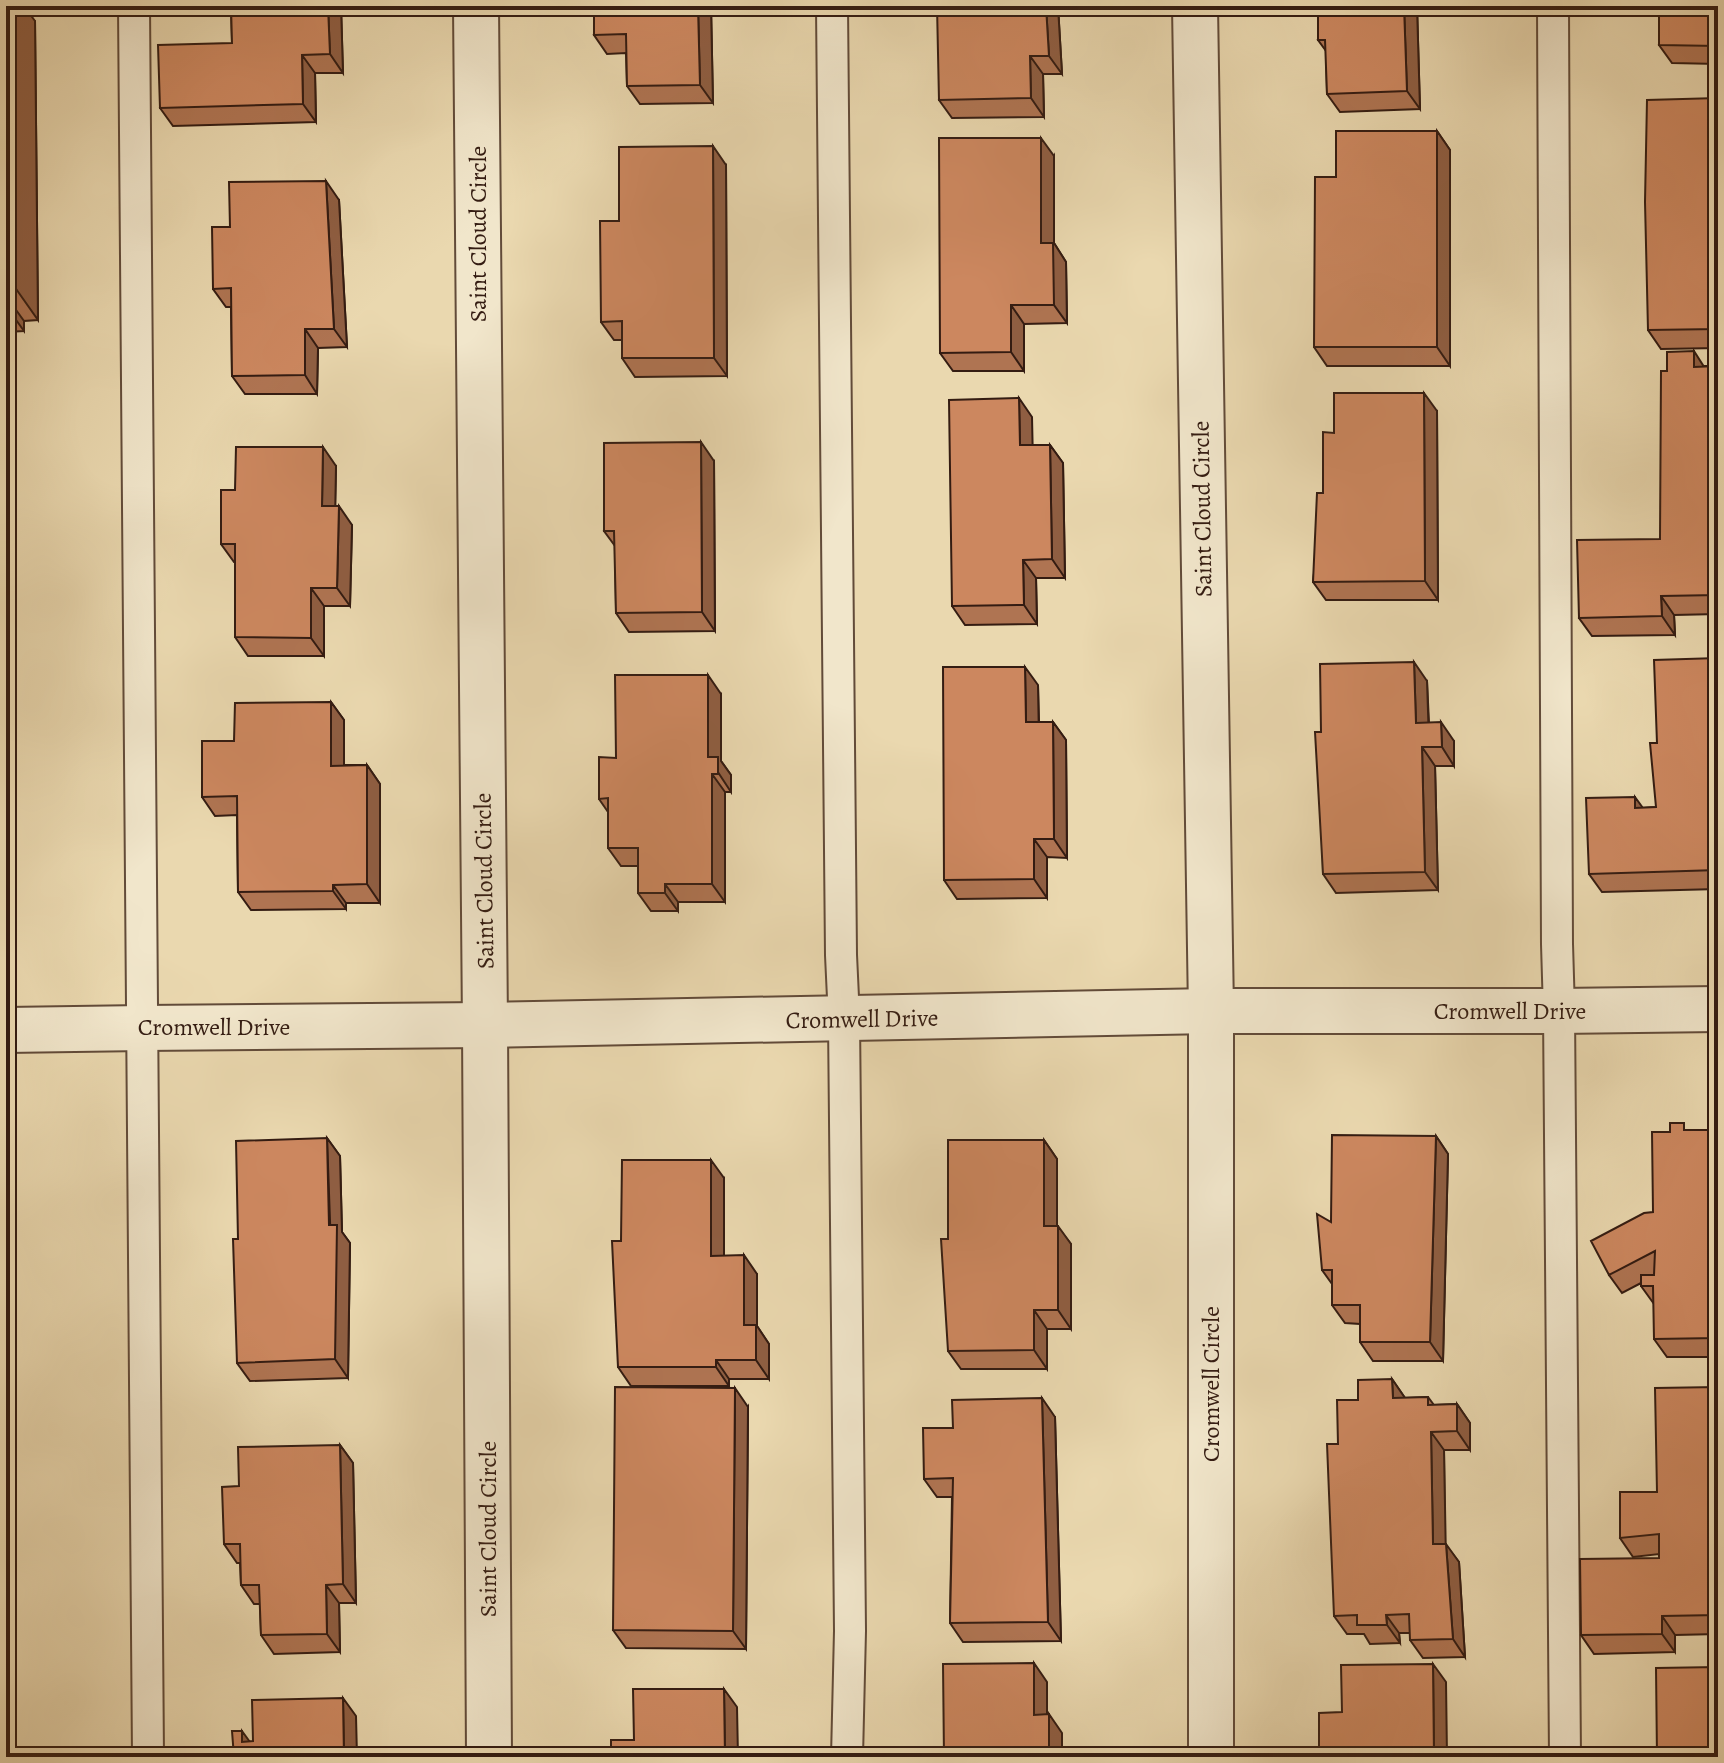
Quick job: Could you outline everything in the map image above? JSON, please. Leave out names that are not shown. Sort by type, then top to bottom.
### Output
[{"type":"street","name":"Saint Cloud Circle","points":[[476,6],[489,1757]]},
{"type":"street","name":"Saint Cloud Circle","points":[[1195,6],[1211,1011]]},
{"type":"street","name":"Cromwell Drive","points":[[6,1030],[485,1025],[1211,1011],[1718,1009]]},
{"type":"street","name":"Cromwell Circle","points":[[1211,1011],[1211,1757]]},
{"type":"lane","points":[[134,6],[148,1757]]},
{"type":"lane","points":[[832,6],[850,1631],[847,1757]]},
{"type":"lane","points":[[1553,6],[1565,1757]]},
{"type":"building","points":[[6,6],[11,6],[14,286],[6,286]]},
{"type":"building","points":[[231,6],[328,6],[330,54],[302,55],[303,104],[160,108],[158,45],[232,43]]},
{"type":"building","points":[[594,6],[698,6],[700,85],[627,86],[626,34],[594,35]]},
{"type":"building","points":[[937,6],[1046,6],[1049,56],[1030,56],[1031,98],[939,100]]},
{"type":"building","points":[[1318,6],[1404,6],[1407,91],[1327,94],[1325,40],[1318,40]]},
{"type":"building","points":[[1659,6],[1718,6],[1718,46],[1659,45]]},
{"type":"building","points":[[1718,98],[1718,329],[1648,330],[1645,202],[1647,100]]},
{"type":"building","points":[[1336,131],[1437,131],[1437,347],[1314,347],[1315,177],[1336,177]]},
{"type":"building","points":[[939,138],[1041,138],[1041,243],[1053,243],[1054,305],[1011,305],[1011,352],[940,353]]},
{"type":"building","points":[[713,146],[714,358],[622,358],[622,321],[601,322],[600,221],[619,221],[619,147]]},
{"type":"building","points":[[326,181],[334,329],[305,329],[305,375],[232,376],[231,288],[213,289],[212,227],[230,227],[229,182]]},
{"type":"building","points":[[1694,351],[1694,367],[1718,366],[1718,595],[1661,596],[1662,616],[1579,618],[1577,540],[1660,539],[1661,371],[1667,371],[1667,352]]},
{"type":"building","points":[[1334,393],[1424,393],[1425,581],[1313,582],[1317,493],[1323,493],[1323,432],[1334,433]]},
{"type":"building","points":[[1019,398],[1020,445],[1050,445],[1052,559],[1023,560],[1024,605],[952,606],[949,400]]},
{"type":"building","points":[[701,442],[702,612],[616,613],[614,531],[604,531],[604,443]]},
{"type":"building","points":[[236,447],[323,447],[322,506],[339,506],[337,588],[311,588],[311,638],[235,637],[235,544],[221,544],[221,490],[235,490]]},
{"type":"building","points":[[1718,658],[1718,870],[1589,874],[1586,798],[1635,797],[1635,808],[1656,807],[1650,743],[1657,743],[1654,660]]},
{"type":"building","points":[[1414,662],[1416,723],[1441,722],[1442,747],[1422,747],[1425,872],[1323,874],[1315,732],[1321,732],[1320,664]]},
{"type":"building","points":[[943,667],[1025,667],[1026,722],[1053,722],[1054,839],[1034,839],[1034,879],[944,880]]},
{"type":"building","points":[[615,675],[708,675],[708,757],[718,757],[718,774],[712,774],[712,884],[665,884],[665,893],[638,893],[638,848],[608,848],[608,798],[599,799],[599,757],[616,758]]},
{"type":"building","points":[[331,702],[331,766],[367,765],[367,884],[333,885],[333,891],[238,892],[237,796],[202,797],[202,741],[234,741],[235,703]]},
{"type":"building","points":[[1670,1123],[1684,1123],[1684,1130],[1718,1130],[1718,1338],[1654,1339],[1653,1286],[1641,1286],[1641,1275],[1654,1275],[1655,1251],[1609,1275],[1591,1241],[1644,1213],[1653,1212],[1652,1132],[1670,1132]]},
{"type":"building","points":[[1332,1135],[1436,1136],[1430,1342],[1360,1342],[1360,1305],[1332,1305],[1332,1270],[1322,1270],[1317,1214],[1331,1222]]},
{"type":"building","points":[[327,1138],[329,1225],[337,1225],[335,1359],[237,1363],[233,1239],[238,1239],[236,1141]]},
{"type":"building","points":[[948,1140],[1044,1140],[1044,1226],[1058,1226],[1058,1310],[1034,1310],[1034,1350],[948,1351],[941,1239],[948,1239]]},
{"type":"building","points":[[622,1160],[711,1160],[711,1256],[744,1255],[744,1325],[756,1325],[756,1360],[716,1360],[716,1367],[618,1367],[612,1241],[621,1241]]},
{"type":"building","points":[[1392,1379],[1393,1398],[1428,1397],[1428,1405],[1457,1404],[1457,1431],[1431,1432],[1433,1544],[1446,1544],[1453,1639],[1410,1640],[1409,1614],[1386,1615],[1387,1625],[1357,1625],[1357,1615],[1334,1616],[1327,1444],[1338,1444],[1337,1400],[1358,1400],[1358,1380]]},
{"type":"building","points":[[615,1387],[735,1388],[733,1631],[613,1630]]},
{"type":"building","points":[[1718,1387],[1718,1615],[1662,1616],[1662,1634],[1581,1635],[1580,1559],[1659,1558],[1659,1534],[1620,1538],[1620,1492],[1657,1492],[1655,1388]]},
{"type":"building","points":[[1042,1398],[1048,1622],[950,1623],[953,1478],[924,1479],[923,1428],[953,1428],[952,1400]]},
{"type":"building","points":[[340,1445],[343,1584],[326,1585],[327,1634],[261,1635],[259,1585],[241,1585],[240,1544],[224,1544],[222,1487],[239,1486],[238,1447]]},
{"type":"building","points":[[1034,1663],[1034,1715],[1049,1714],[1049,1757],[944,1757],[943,1664]]},
{"type":"building","points":[[1433,1664],[1434,1757],[1319,1757],[1319,1713],[1342,1712],[1341,1665]]},
{"type":"building","points":[[1718,1667],[1718,1757],[1657,1757],[1656,1668]]},
{"type":"building","points":[[633,1689],[724,1689],[725,1757],[611,1757],[611,1740],[634,1740]]},
{"type":"building","points":[[343,1698],[344,1757],[234,1757],[232,1731],[242,1731],[242,1742],[253,1741],[252,1700]]},
{"type":"building","points":[[1568,1752],[1602,1752],[1602,1757],[1568,1757]]}]
